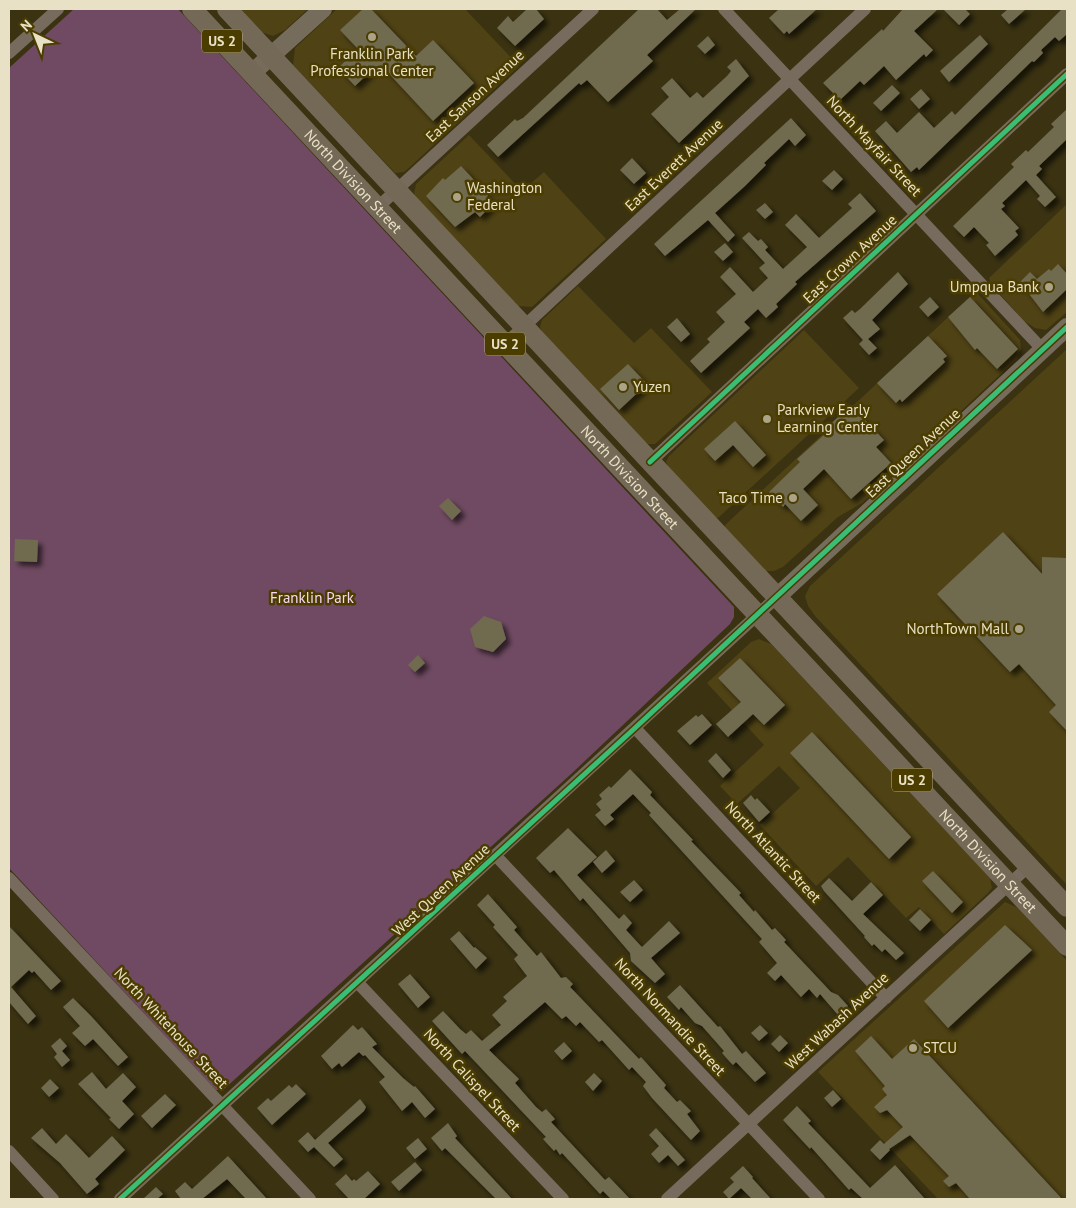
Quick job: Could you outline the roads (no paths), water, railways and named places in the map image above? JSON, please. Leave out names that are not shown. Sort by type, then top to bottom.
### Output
[{"type":"main road","name":"North Division Street","points":[[192,9],[1067,946]]},
{"type":"main road","name":"North Division Street","points":[[227,9],[1067,908]]},
{"type":"street","points":[[9,53],[58,9]]},
{"type":"street","points":[[252,73],[323,9]]},
{"type":"street","name":"East Sanson Avenue","points":[[378,207],[593,9]]},
{"type":"street","name":"North Mayfair Street","points":[[724,9],[1043,350]]},
{"type":"street","name":"East Everett Avenue","points":[[504,344],[865,9]]},
{"type":"street","name":"East Crown Avenue","points":[[650,462],[1067,74]]},
{"type":"street","name":"East Queen Avenue","points":[[777,597],[1067,327]]},
{"type":"street","name":"West Queen Avenue","points":[[120,1199],[358,983],[777,597]]},
{"type":"street","name":"North Atlantic Street","points":[[635,728],[886,998]]},
{"type":"street","name":"North Normandie Street","points":[[496,856],[820,1199]]},
{"type":"street","name":"West Wabash Avenue","points":[[667,1199],[1029,866]]},
{"type":"street","name":"North Whitehouse Street","points":[[9,878],[310,1199]]},
{"type":"street","name":"North Calispel Street","points":[[358,983],[563,1199]]},
{"type":"street","points":[[9,1151],[54,1199]]},
{"type":"place","name":"Franklin Park Professional Center","points":[[372,37]]},
{"type":"place","name":"Washington Federal","points":[[457,197]]},
{"type":"place","name":"Umpqua Bank","points":[[1049,287]]},
{"type":"place","name":"Yuzen","points":[[623,387]]},
{"type":"place","name":"Parkview Early Learning Center","points":[[767,419]]},
{"type":"place","name":"Taco Time","points":[[793,498]]},
{"type":"place","name":"NorthTown Mall","points":[[1019,629]]},
{"type":"place","name":"STCU","points":[[913,1048]]},
{"type":"park label","name":"Franklin Park","points":[[312,598]]}]
